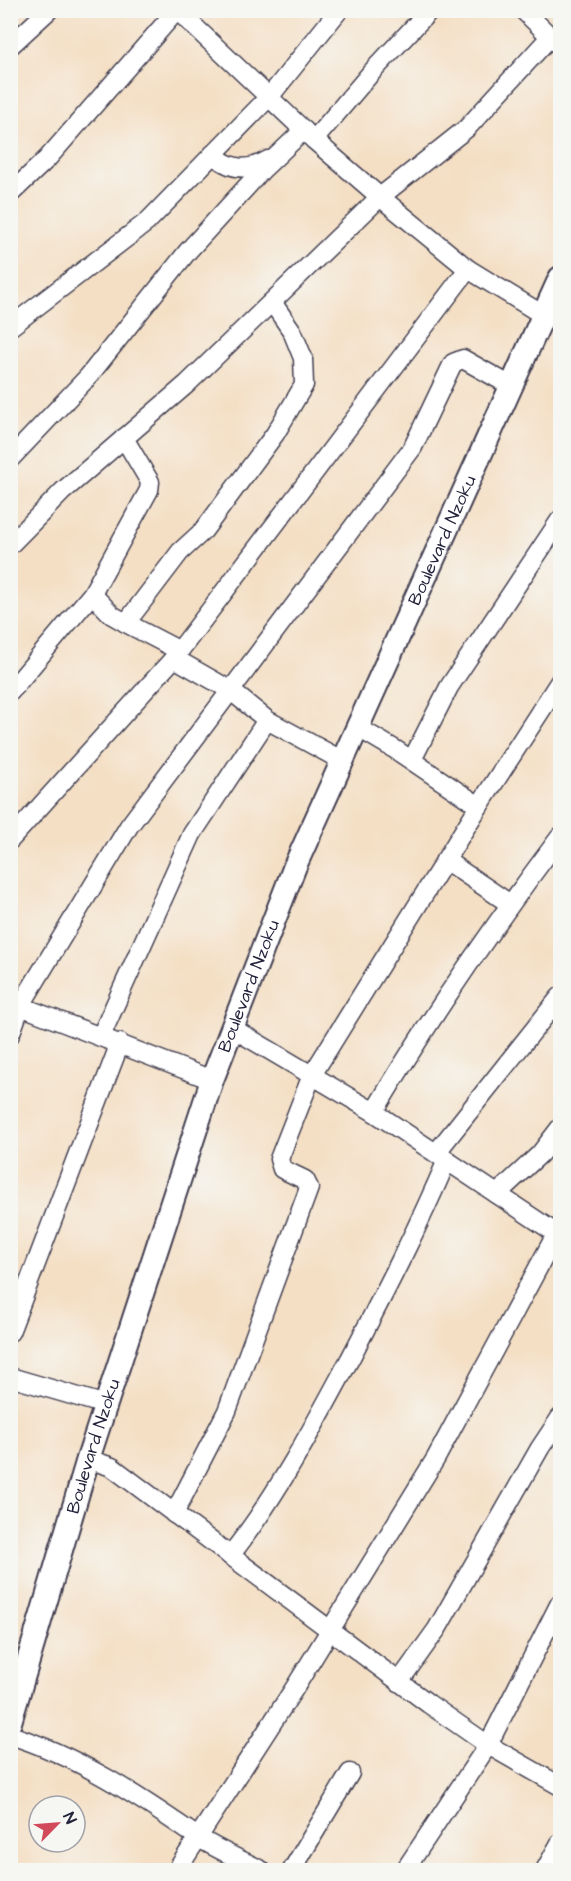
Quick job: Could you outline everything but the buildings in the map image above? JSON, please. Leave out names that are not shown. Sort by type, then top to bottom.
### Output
[{"type":"street","points":[[10,46],[49,10]]},
{"type":"street","points":[[10,327],[147,222],[270,96],[339,10]]},
{"type":"street","points":[[213,154],[230,166],[240,169],[261,164],[309,135],[430,10]]},
{"type":"street","points":[[10,194],[47,159],[177,11],[309,135],[380,197],[468,269],[543,315]]},
{"type":"street","points":[[10,545],[63,491],[187,384],[380,197],[467,128],[555,42],[527,12]]},
{"type":"street","points":[[10,459],[88,377],[188,251],[278,155]]},
{"type":"street","points":[[10,840],[176,654],[468,269]]},
{"type":"street","name":"Boulevard Nzoku","points":[[10,1722],[88,1459],[212,1080],[295,866],[341,760],[561,278]]},
{"type":"street","points":[[126,623],[180,552],[204,530],[274,434],[304,385],[303,358],[292,331],[272,302]]},
{"type":"street","points":[[10,1035],[16,1003],[129,826],[413,447],[453,363],[463,359],[511,386]]},
{"type":"street","points":[[13,687],[92,594],[150,486],[124,438]]},
{"type":"street","points":[[412,760],[448,687],[561,520]]},
{"type":"street","points":[[92,594],[112,615],[230,690],[267,720],[341,760]]},
{"type":"street","points":[[174,1514],[227,1411],[309,1188],[305,1180],[282,1169],[279,1159],[312,1075],[479,806],[561,681]]},
{"type":"street","points":[[101,1036],[192,834],[267,720]]},
{"type":"street","points":[[357,727],[412,760],[479,806]]},
{"type":"street","points":[[374,1112],[440,1005],[510,904],[561,837]]},
{"type":"street","points":[[445,860],[510,904]]},
{"type":"street","points":[[230,1556],[255,1523],[300,1452],[414,1236],[442,1156],[561,997]]},
{"type":"street","points":[[16,1003],[212,1080]]},
{"type":"street","points":[[177,1870],[330,1630],[436,1458],[559,1232],[497,1194],[374,1112],[232,1028]]},
{"type":"street","points":[[10,1332],[120,1043]]},
{"type":"street","points":[[497,1194],[540,1154],[561,1128]]},
{"type":"street","points":[[10,1377],[106,1405]]},
{"type":"street","points":[[399,1682],[437,1629],[540,1448],[561,1418]]},
{"type":"street","points":[[88,1459],[112,1467],[399,1682],[488,1745],[561,1786]]},
{"type":"street","points":[[405,1870],[488,1745],[561,1603]]},
{"type":"street","points":[[10,1736],[46,1746],[81,1763],[197,1836],[261,1870]]},
{"type":"street","points":[[292,1870],[350,1773]]},
{"type":"street","points":[[545,1870],[561,1843]]}]
